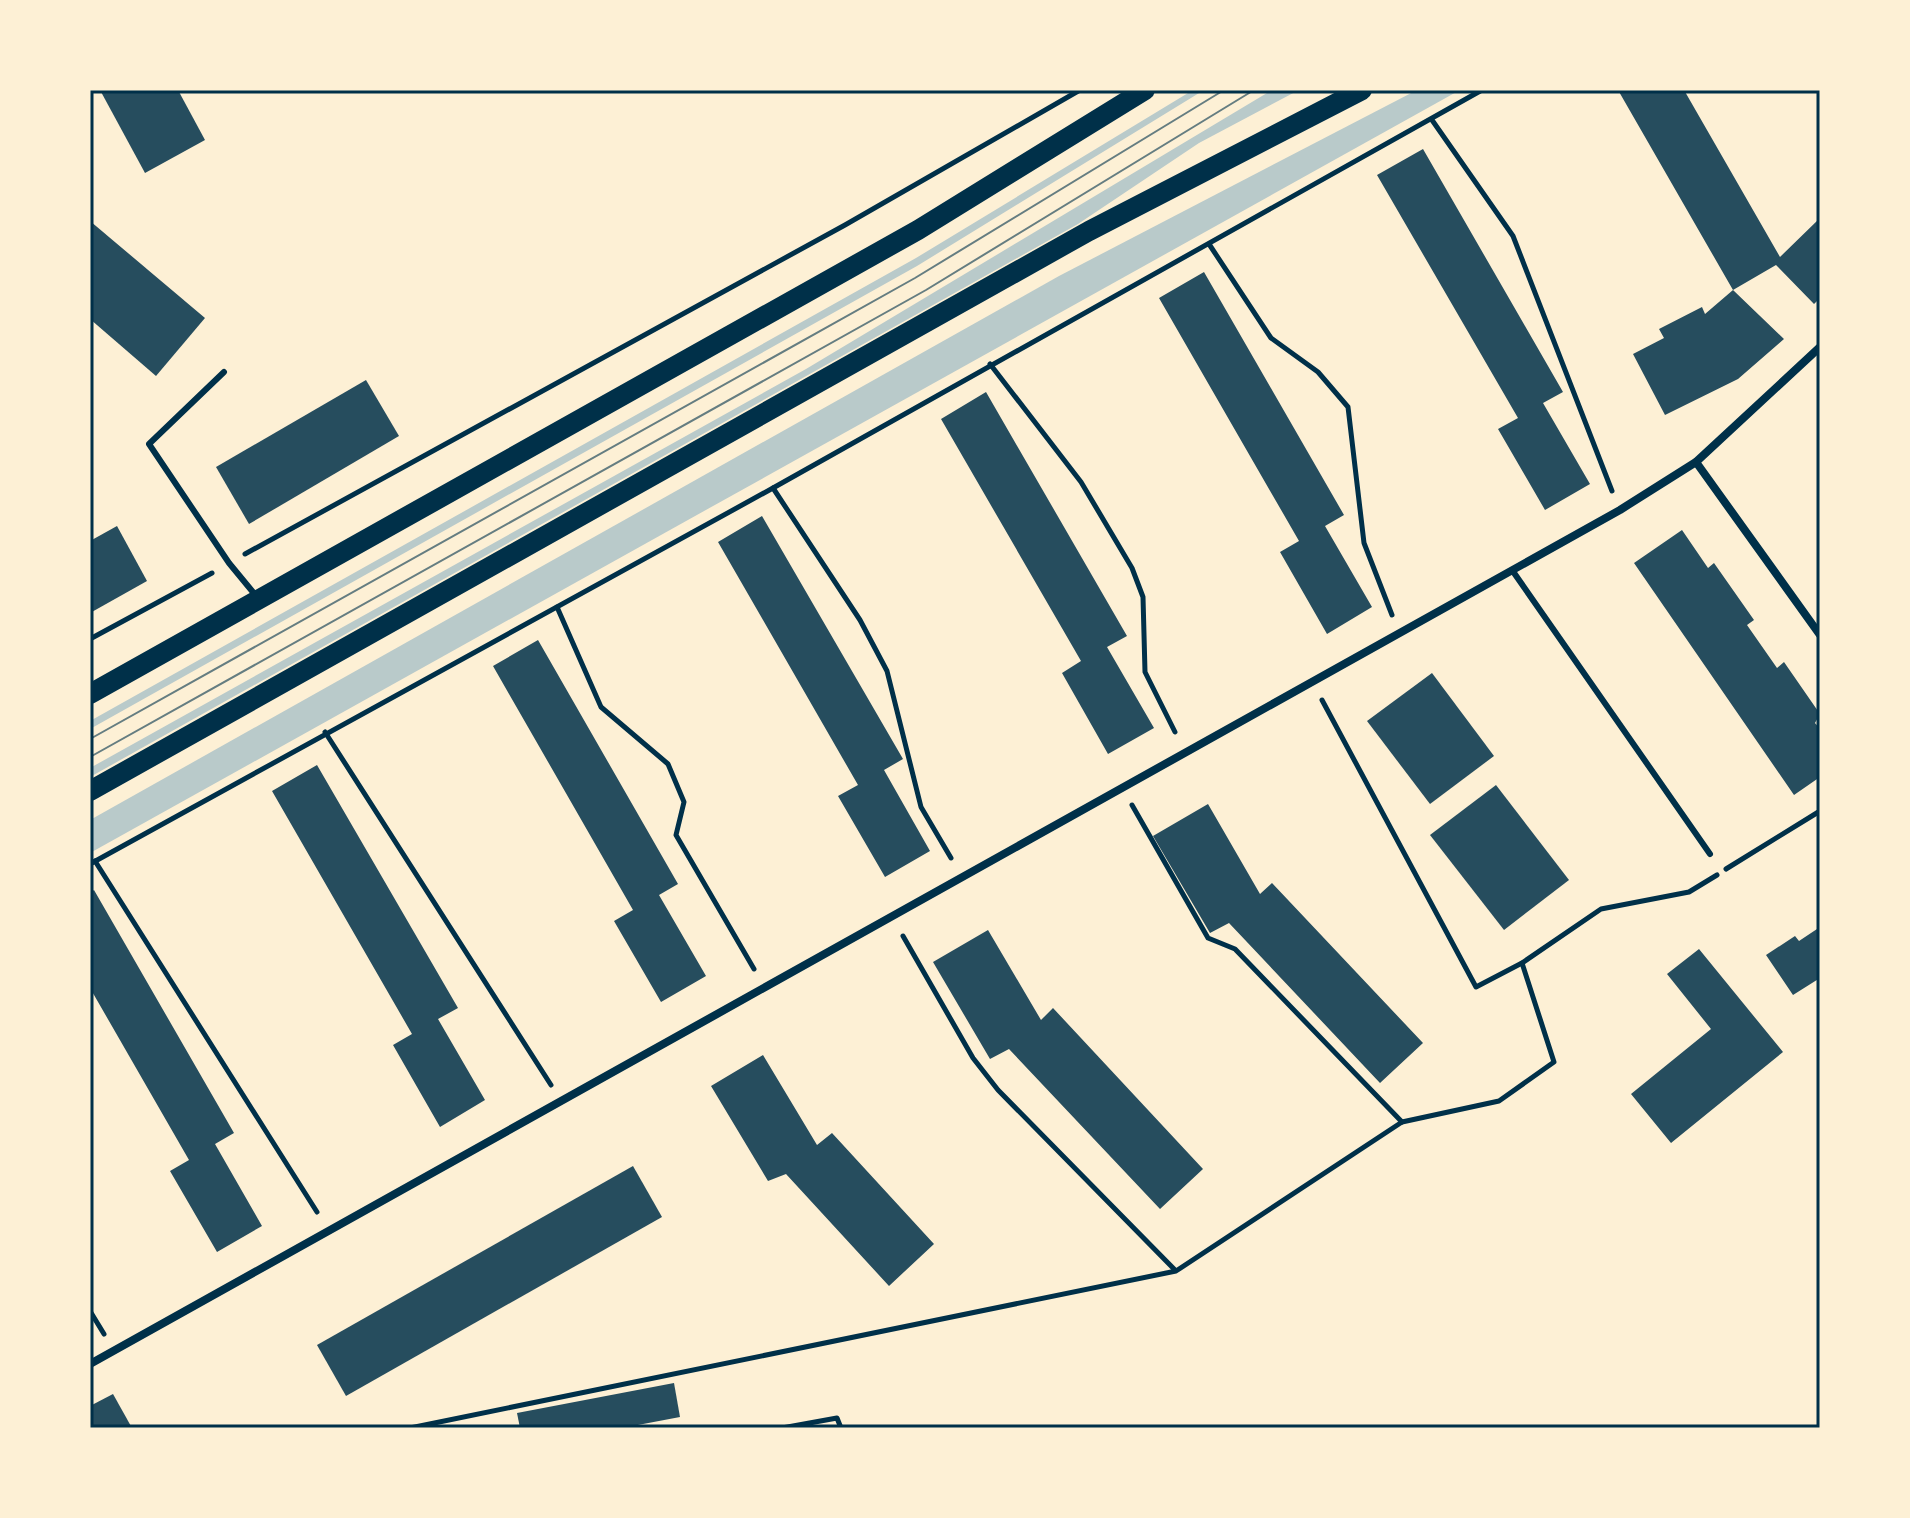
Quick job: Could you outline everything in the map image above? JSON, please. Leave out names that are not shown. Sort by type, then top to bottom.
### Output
[{"type":"main road","points":[[90,694],[918,230],[1145,90]]},
{"type":"main road","points":[[90,791],[1089,231],[1362,90]]},
{"type":"street","points":[[90,1364],[1620,510],[1696,462],[1820,347]]},
{"type":"street","points":[[1696,462],[1820,635]]},
{"type":"lane","points":[[224,372],[149,444],[229,563],[259,600]]},
{"type":"lane","points":[[1512,570],[1710,854]]},
{"type":"path","points":[[90,639],[845,225],[1080,90]]},
{"type":"path","points":[[328,1230],[92,863],[773,488],[1482,90]]},
{"type":"path","points":[[1432,120],[1513,236],[1620,510]]},
{"type":"path","points":[[1209,244],[1271,338],[1318,372],[1348,407],[1364,543],[1399,633]]},
{"type":"path","points":[[990,364],[1081,482],[1132,568],[1143,597],[1145,672],[1185,752]]},
{"type":"path","points":[[773,488],[860,620],[887,671],[921,807],[962,876]]},
{"type":"path","points":[[557,607],[601,707],[668,764],[684,802],[676,835],[764,987]]},
{"type":"path","points":[[1312,681],[1476,987],[1522,963],[1601,909],[1689,892],[1820,811]]},
{"type":"path","points":[[325,732],[561,1100]]},
{"type":"path","points":[[1122,787],[1208,938],[1235,949],[1402,1122]]},
{"type":"path","points":[[892,916],[973,1058],[998,1090],[1176,1271]]},
{"type":"path","points":[[410,1428],[1176,1271],[1402,1122],[1499,1101],[1554,1062],[1522,963]]},
{"type":"path","points":[[782,1428],[837,1418],[841,1428]]},
{"type":"shaded area","points":[[1193,90],[1204,90],[917,266],[90,729],[90,721],[916,258]]},
{"type":"shaded area","points":[[1272,90],[1299,90],[1199,143],[1078,224],[90,777],[90,768],[806,369]]},
{"type":"shaded area","points":[[1417,90],[1460,90],[90,853],[90,820],[1059,276]]},
{"type":"building","points":[[100,90],[178,90],[205,140],[145,173]]},
{"type":"building","points":[[1618,90],[1684,90],[1780,257],[1820,218],[1820,298],[1814,304],[1776,265],[1733,290]]},
{"type":"building","points":[[1423,149],[1563,392],[1543,403],[1590,484],[1545,510],[1498,429],[1518,418],[1377,175]]},
{"type":"building","points":[[90,221],[205,318],[156,376],[90,319]]},
{"type":"building","points":[[1204,272],[1344,515],[1325,526],[1372,607],[1327,634],[1280,552],[1299,541],[1159,298]]},
{"type":"building","points":[[1733,290],[1784,339],[1738,379],[1665,415],[1633,354],[1664,338],[1659,329],[1702,307],[1705,314]]},
{"type":"building","points":[[366,380],[399,436],[249,524],[216,467]]},
{"type":"building","points":[[986,392],[1127,636],[1107,647],[1154,728],[1108,754],[1062,673],[1081,661],[941,419]]},
{"type":"building","points":[[762,516],[903,759],[884,770],[930,851],[885,877],[838,796],[858,785],[718,542]]},
{"type":"building","points":[[117,526],[147,581],[90,613],[90,541]]},
{"type":"building","points":[[1682,530],[1708,568],[1714,563],[1754,620],[1747,625],[1777,668],[1784,662],[1820,714],[1815,723],[1820,729],[1820,777],[1794,795],[1634,563]]},
{"type":"building","points":[[538,640],[678,884],[659,895],[706,976],[661,1002],[614,921],[633,910],[493,666]]},
{"type":"building","points":[[1432,673],[1494,756],[1430,804],[1367,721]]},
{"type":"building","points":[[317,765],[458,1008],[438,1019],[485,1100],[440,1127],[393,1045],[412,1034],[272,791]]},
{"type":"building","points":[[1496,785],[1569,880],[1504,930],[1430,835]]},
{"type":"building","points":[[1208,804],[1260,894],[1272,883],[1423,1043],[1380,1083],[1229,923],[1210,933],[1153,836]]},
{"type":"building","points":[[94,890],[234,1133],[215,1144],[262,1226],[217,1252],[170,1171],[189,1160],[90,988],[90,893]]},
{"type":"building","points":[[1820,927],[1820,978],[1793,995],[1766,955],[1795,936],[1799,941]]},
{"type":"building","points":[[988,930],[1041,1020],[1053,1008],[1203,1169],[1160,1209],[1009,1049],[990,1059],[933,962]]},
{"type":"building","points":[[1699,949],[1783,1052],[1671,1143],[1631,1094],[1711,1029],[1667,974]]},
{"type":"building","points":[[763,1055],[817,1145],[832,1133],[934,1244],[889,1286],[786,1174],[768,1181],[711,1086]]},
{"type":"building","points":[[633,1166],[662,1217],[346,1396],[317,1345]]},
{"type":"building","points":[[674,1383],[680,1417],[622,1428],[520,1428],[517,1413]]},
{"type":"building","points":[[113,1394],[132,1428],[90,1428],[90,1406]]},
{"type":"tram line","points":[[90,739],[915,278],[1224,90]]},
{"type":"tram line","points":[[90,757],[926,290],[1254,90]]}]
